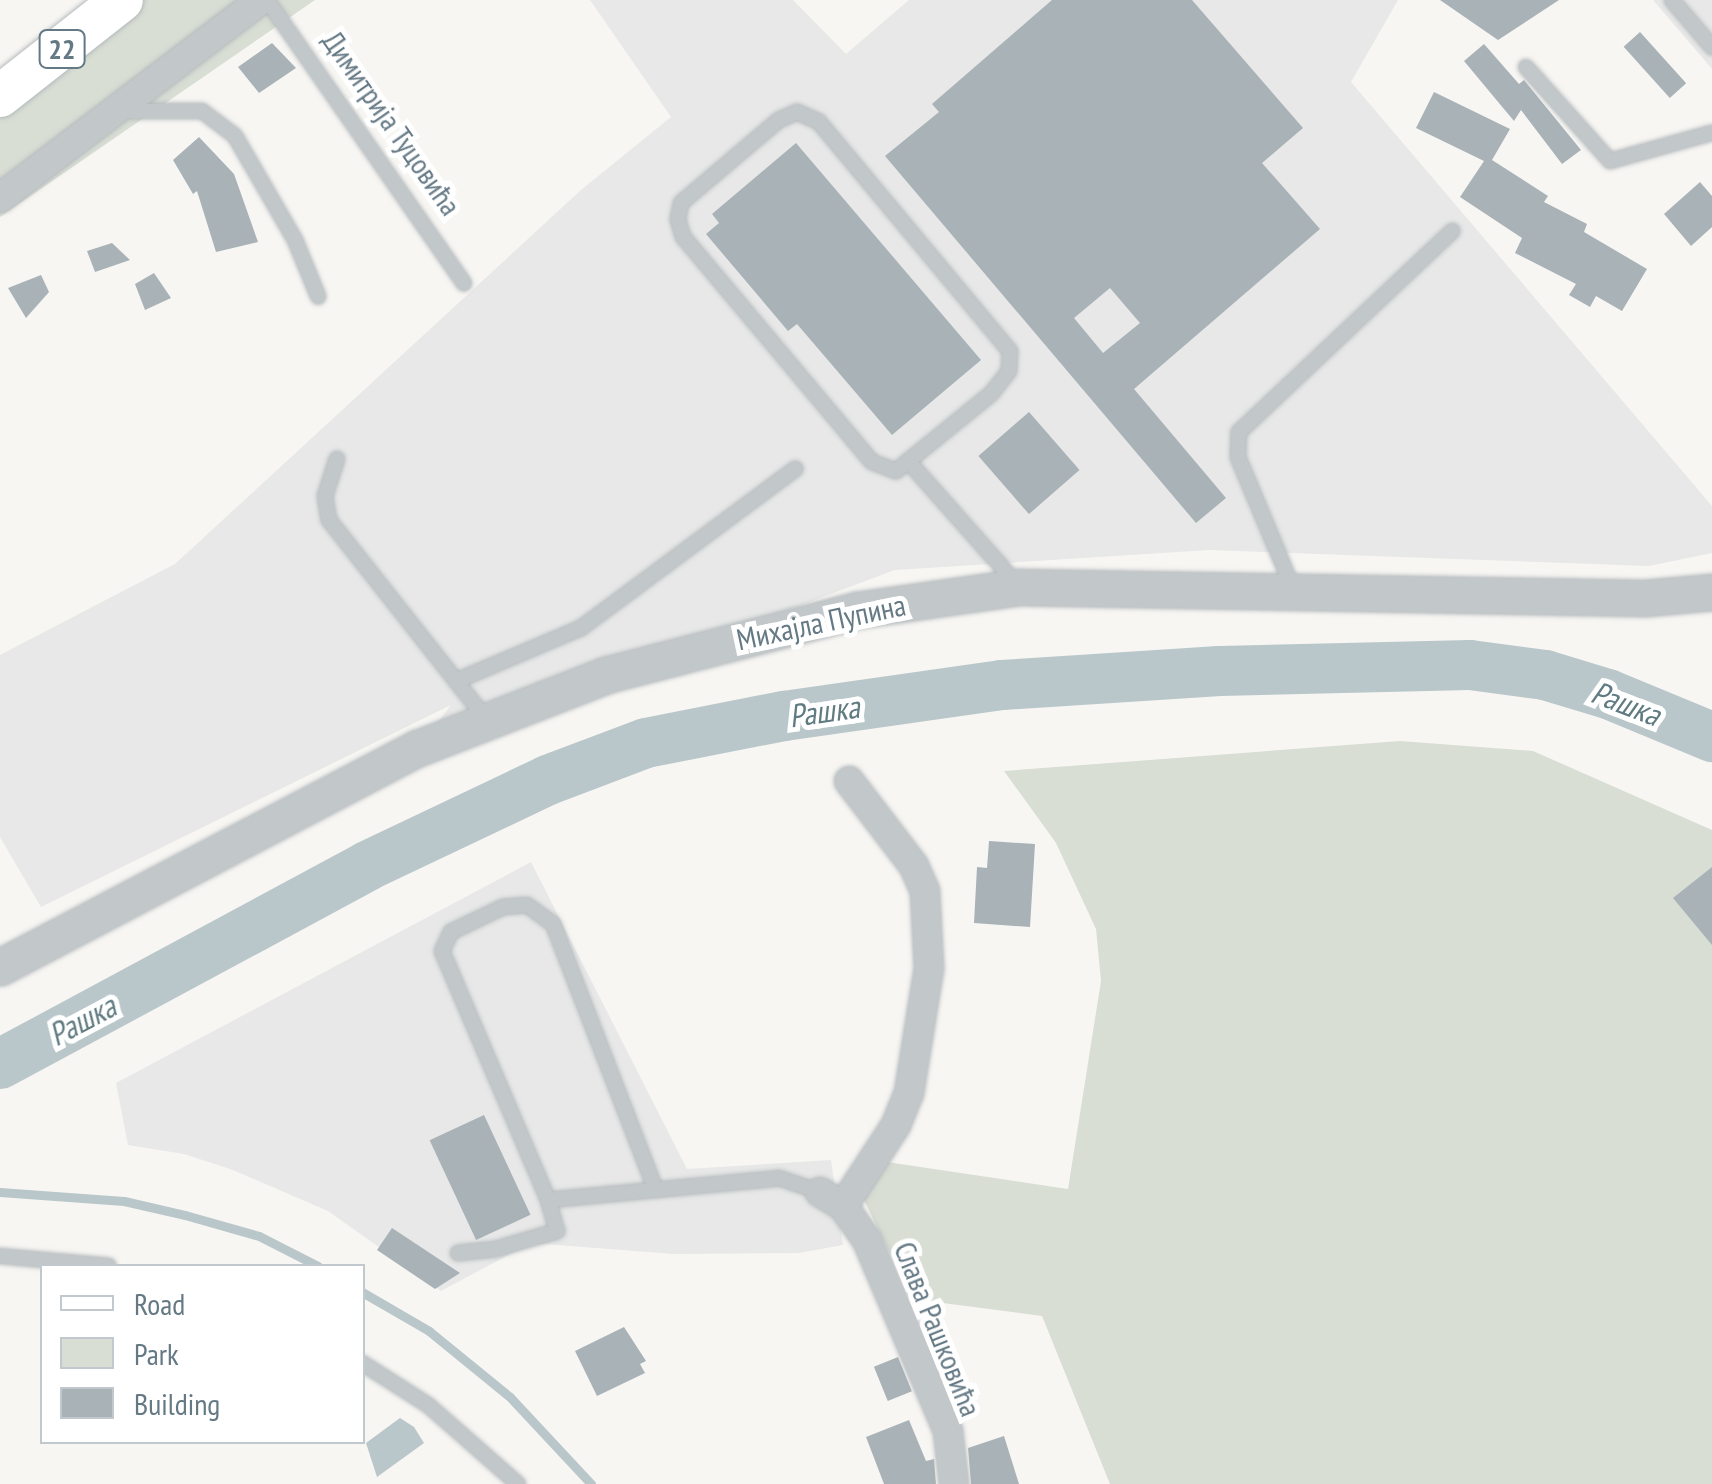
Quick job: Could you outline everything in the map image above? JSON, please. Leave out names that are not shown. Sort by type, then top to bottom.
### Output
[{"type":"main road","name":"22","points":[[0,96],[122,0]]},
{"type":"street","name":"Димитрија Туцовића","points":[[0,198],[264,0]]},
{"type":"street","name":"Михајла Пупина","points":[[0,967],[418,748],[606,675],[857,610],[1019,587],[1645,598],[1712,592]]},
{"type":"street","points":[[832,1199],[896,1125],[909,1094],[929,968],[925,891],[914,866],[850,781]]},
{"type":"street","name":"Слава Рашковића","points":[[832,1199],[867,1240],[948,1431],[954,1484]]},
{"type":"lane","name":"Димитрија Туцовића","points":[[264,0],[464,283]]},
{"type":"lane","points":[[1672,0],[1712,47]]},
{"type":"lane","points":[[1526,67],[1610,161],[1712,133]]},
{"type":"lane","points":[[115,111],[202,111],[235,136],[295,240],[318,296]]},
{"type":"lane","points":[[797,112],[818,122],[1010,352],[1008,372],[992,392],[908,461],[896,470],[872,462],[684,237],[678,219],[681,203],[779,120],[797,112]]},
{"type":"lane","points":[[1294,592],[1238,458],[1239,432],[1452,231]]},
{"type":"lane","points":[[337,459],[324,496],[329,520],[488,721]]},
{"type":"lane","points":[[908,461],[1019,587]]},
{"type":"lane","points":[[456,681],[580,628],[795,469]]},
{"type":"lane","points":[[458,1253],[496,1249],[557,1231],[548,1200],[442,951],[450,932],[503,907],[527,906],[553,924],[655,1188]]},
{"type":"lane","points":[[548,1200],[779,1178],[832,1199]]},
{"type":"lane","points":[[0,1256],[87,1264]]},
{"type":"lane","points":[[365,1365],[428,1405],[518,1484]]},
{"type":"shaded area","points":[[590,0],[793,0],[846,54],[909,0],[1398,0],[1351,82],[1712,506],[1712,553],[1649,566],[1209,550],[895,570],[418,748],[451,705],[41,907],[0,837],[0,655],[175,564],[581,190],[671,117]]},
{"type":"shaded area","points":[[1653,0],[1712,0],[1712,69]]},
{"type":"shaded area","points":[[531,862],[687,1169],[831,1160],[843,1245],[799,1253],[674,1254],[531,1243],[441,1291],[328,1211],[233,1170],[184,1154],[128,1145],[116,1083]]},
{"type":"shaded area","points":[[400,1418],[414,1427],[424,1443],[377,1477],[366,1443]]},
{"type":"green space","points":[[102,0],[315,0],[0,217],[0,80]]},
{"type":"green space","points":[[1400,741],[1533,751],[1712,830],[1712,1484],[1110,1484],[1042,1316],[912,1299],[862,1196],[887,1162],[1068,1189],[1101,981],[1096,929],[1056,843],[1004,771]]},
{"type":"building","points":[[1052,0],[1192,0],[1303,128],[1262,163],[1320,229],[1134,389],[1226,498],[1196,523],[885,156],[939,112],[932,104]],"holes":[[[1110,288],[1140,323],[1103,353],[1074,318]]]},
{"type":"building","points":[[1440,0],[1559,0],[1498,40]]},
{"type":"building","points":[[1640,32],[1686,83],[1670,98],[1624,47]]},
{"type":"building","points":[[272,43],[296,68],[259,93],[238,67]]},
{"type":"building","points":[[1484,44],[1519,84],[1524,80],[1581,150],[1562,164],[1521,110],[1514,121],[1464,61]]},
{"type":"building","points":[[1434,92],[1510,129],[1492,160],[1548,196],[1544,202],[1587,224],[1584,232],[1647,269],[1622,311],[1596,296],[1590,307],[1569,295],[1576,284],[1515,253],[1522,238],[1460,197],[1484,161],[1416,128]]},
{"type":"building","points":[[199,137],[234,174],[258,242],[216,252],[197,191],[193,194],[173,160]]},
{"type":"building","points":[[796,143],[981,360],[892,435],[797,324],[788,331],[706,234],[719,223],[712,214]]},
{"type":"building","points":[[1700,182],[1712,196],[1712,227],[1691,246],[1664,214]]},
{"type":"building","points":[[112,243],[130,260],[95,272],[87,251]]},
{"type":"building","points":[[154,273],[171,298],[145,310],[135,284]]},
{"type":"building","points":[[41,275],[49,292],[26,318],[8,288]]},
{"type":"building","points":[[1029,412],[1080,470],[1029,514],[978,456]]},
{"type":"building","points":[[989,841],[1035,844],[1030,927],[974,923],[977,867],[987,868]]},
{"type":"building","points":[[1712,867],[1712,945],[1673,898]]},
{"type":"building","points":[[484,1115],[530,1215],[476,1240],[430,1140]]},
{"type":"building","points":[[392,1228],[460,1273],[435,1289],[377,1250]]},
{"type":"building","points":[[624,1327],[646,1361],[640,1364],[645,1373],[597,1396],[575,1351]]},
{"type":"building","points":[[898,1357],[912,1391],[888,1401],[874,1367]]},
{"type":"building","points":[[909,1420],[926,1461],[934,1459],[936,1484],[884,1484],[866,1437]]},
{"type":"building","points":[[1004,1436],[1019,1484],[971,1484],[968,1448]]},
{"type":"waterway","name":"Рашка","points":[[0,1064],[367,866],[548,780],[646,743],[784,716],[1002,685],[1220,671],[1470,665],[1545,675],[1608,694],[1712,737]]},
{"type":"waterway","points":[[0,1192],[124,1201],[259,1236],[314,1264]]},
{"type":"waterway","points":[[365,1294],[429,1331],[510,1397],[591,1484]]}]
